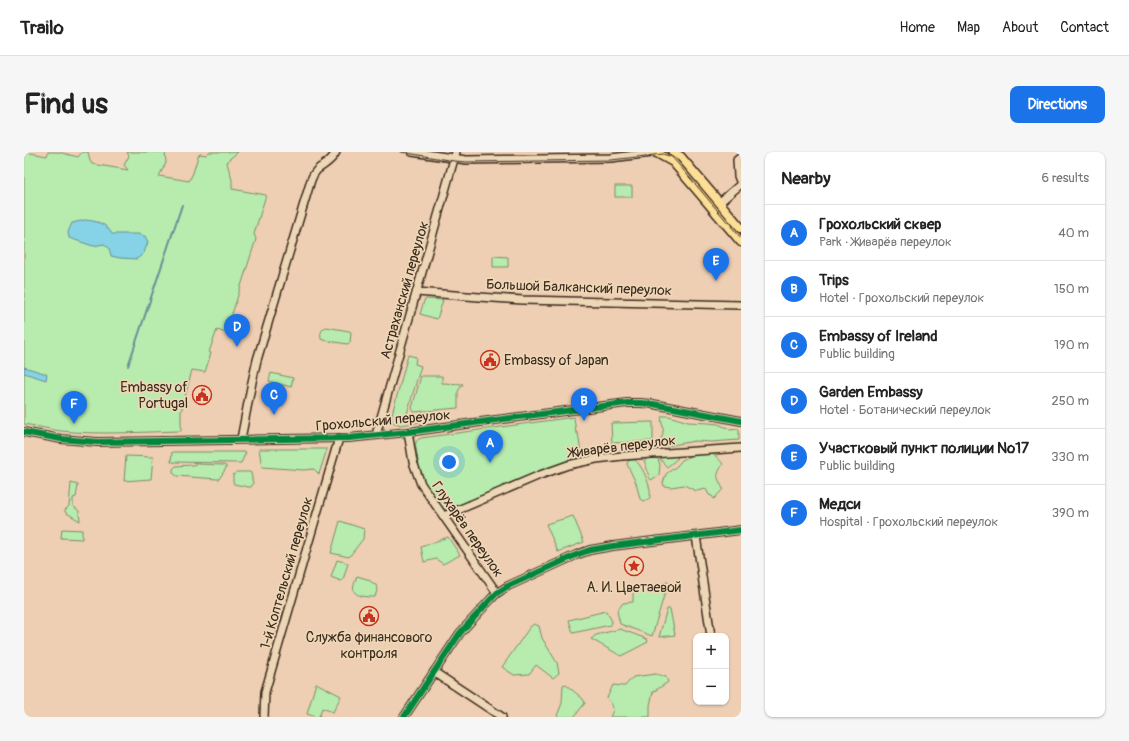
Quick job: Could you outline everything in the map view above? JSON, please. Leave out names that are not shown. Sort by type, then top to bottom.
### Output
[{"type":"main road","points":[[657,152],[673,162],[741,242]]},
{"type":"main road","points":[[673,152],[681,157],[741,228]]},
{"type":"street","points":[[241,439],[257,360],[311,180],[316,170],[331,160],[336,152]]},
{"type":"street","points":[[412,152],[455,156],[466,160],[600,158],[657,152]]},
{"type":"street","name":"Астраханский переулок","points":[[376,435],[455,156]]},
{"type":"street","points":[[720,202],[741,184],[738,176],[737,160],[741,157]]},
{"type":"street","name":"Большой Балканский переулок","points":[[417,292],[523,300],[741,305]]},
{"type":"street","name":"Грохольский переулок","points":[[24,432],[61,439],[97,442],[339,438],[408,432],[626,403],[653,404],[741,421]]},
{"type":"street","name":"Глухарёв переулок","points":[[408,432],[412,457],[417,474],[424,489],[497,593]]},
{"type":"street","name":"1-й Коптельский переулок","points":[[264,717],[265,692],[339,438]]},
{"type":"street","name":"Живарёв переулок","points":[[444,516],[560,467],[622,456],[741,448]]},
{"type":"street","points":[[404,717],[460,633],[497,593],[508,586],[590,550],[741,530]]},
{"type":"street","points":[[696,536],[711,633]]},
{"type":"street","points":[[434,672],[502,717]]},
{"type":"green space","points":[[25,152],[47,156],[48,152],[58,152],[78,157],[82,152],[88,152],[92,164],[128,170],[124,165],[129,156],[127,152],[165,152],[166,163],[159,176],[189,181],[200,154],[206,155],[209,152],[238,152],[228,160],[227,163],[232,180],[232,189],[266,195],[254,234],[256,239],[226,333],[217,330],[209,352],[211,353],[205,372],[192,370],[181,412],[181,431],[91,433],[61,431],[24,424]]},
{"type":"green space","points":[[615,186],[632,186],[632,197],[615,197]]},
{"type":"green space","points":[[493,256],[508,257],[508,267],[493,267]]},
{"type":"green space","points":[[426,299],[443,300],[437,319],[420,314]]},
{"type":"green space","points":[[326,327],[351,332],[350,343],[347,344],[321,339],[321,332]]},
{"type":"green space","points":[[408,355],[416,357],[415,364],[421,366],[406,417],[421,419],[420,422],[401,425],[392,422],[392,414]]},
{"type":"green space","points":[[271,373],[293,378],[291,387],[269,381]]},
{"type":"green space","points":[[421,376],[442,376],[442,383],[463,384],[458,391],[458,408],[414,412],[412,408]]},
{"type":"green space","points":[[662,416],[669,416],[688,422],[718,424],[730,430],[739,429],[739,440],[711,442],[695,441],[667,446],[660,445],[663,434],[661,420]]},
{"type":"green space","points":[[574,417],[582,459],[569,461],[544,469],[449,509],[443,508],[429,488],[421,473],[416,444],[418,439]]},
{"type":"green space","points":[[653,422],[653,441],[612,443],[611,423]]},
{"type":"green space","points":[[259,449],[327,449],[319,474],[314,469],[304,470],[262,467]]},
{"type":"green space","points":[[172,452],[246,452],[241,463],[171,462]]},
{"type":"green space","points":[[697,453],[712,454],[723,464],[718,476],[723,489],[714,499],[709,495],[706,489],[696,491],[684,485],[671,487],[664,486],[663,483],[666,474],[677,466],[682,460]]},
{"type":"green space","points":[[674,455],[678,458],[667,467],[660,459],[661,456]]},
{"type":"green space","points":[[126,456],[153,457],[151,479],[124,481]]},
{"type":"green space","points":[[648,458],[658,459],[660,465],[659,475],[651,480],[644,461]]},
{"type":"green space","points":[[635,460],[644,472],[649,484],[649,499],[643,501],[640,499],[636,483],[627,464],[628,461]]},
{"type":"green space","points":[[196,464],[224,465],[226,468],[219,479],[177,476],[173,473],[173,469],[176,466]]},
{"type":"green space","points":[[237,472],[251,473],[253,484],[251,487],[234,484],[233,475]]},
{"type":"green space","points":[[71,483],[78,485],[76,497],[73,498],[73,506],[79,511],[80,521],[65,512],[69,506]]},
{"type":"green space","points":[[573,516],[584,542],[558,552],[546,524]]},
{"type":"green space","points":[[340,521],[364,529],[363,539],[349,557],[331,553]]},
{"type":"green space","points":[[62,529],[82,530],[82,539],[61,538]]},
{"type":"green space","points":[[448,537],[460,555],[443,564],[436,559],[424,562],[421,547]]},
{"type":"green space","points":[[337,560],[348,563],[343,580],[341,581],[331,577]]},
{"type":"green space","points":[[357,576],[367,579],[376,585],[377,590],[375,597],[358,595],[355,593],[354,588]]},
{"type":"green space","points":[[668,582],[652,636],[620,624],[617,611],[623,603],[633,602],[633,590]]},
{"type":"green space","points":[[667,609],[670,609],[675,635],[659,637]]},
{"type":"green space","points":[[606,611],[612,621],[610,625],[573,633],[569,620]]},
{"type":"green space","points":[[534,624],[539,626],[542,638],[557,663],[559,673],[553,678],[536,665],[529,674],[514,675],[502,667],[530,627]]},
{"type":"green space","points":[[620,629],[647,639],[648,642],[621,656],[591,639],[596,635]]},
{"type":"green space","points":[[656,674],[666,677],[668,682],[653,692],[650,705],[650,717],[610,717],[613,707],[607,698],[613,685],[625,686],[633,677]]},
{"type":"green space","points":[[316,683],[341,696],[333,712],[322,708],[319,717],[307,714]]},
{"type":"green space","points":[[565,684],[583,699],[585,703],[574,717],[557,716],[562,703],[563,685]]},
{"type":"water","points":[[85,220],[101,223],[110,230],[112,234],[138,234],[145,236],[148,242],[144,253],[137,259],[120,258],[111,256],[109,248],[104,244],[93,246],[69,238],[68,232],[72,223]]},
{"type":"water","points":[[24,367],[47,374],[46,380],[24,373]]},
{"type":"waterway","points":[[128,366],[182,205]]},
{"type":"tram line","points":[[401,152],[466,162],[611,160],[663,154],[672,157],[741,238]]},
{"type":"cycle path","points":[[24,432],[61,439],[97,442],[349,438],[408,432],[627,403],[653,404],[741,421]]},
{"type":"cycle path","points":[[404,717],[460,633],[497,593],[508,586],[590,550],[741,530]]},
{"type":"place","name":"Участковый пункт полиции №17","points":[[716,281]]},
{"type":"place","name":"Garden Embassy","points":[[237,347]]},
{"type":"place","name":"Embassy of Japan","points":[[490,360]]},
{"type":"place","name":"Embassy of Portugal","points":[[202,395]]},
{"type":"place","name":"Embassy of Ireland","points":[[274,415]]},
{"type":"place","name":"Trips","points":[[584,421]]},
{"type":"place","name":"Медси","points":[[74,424]]},
{"type":"place","name":"Грохольский сквер","points":[[490,463]]},
{"type":"place","name":"А. И. Цветаевой","points":[[634,566]]},
{"type":"place","name":"Служба финансового контроля","points":[[369,616]]}]
